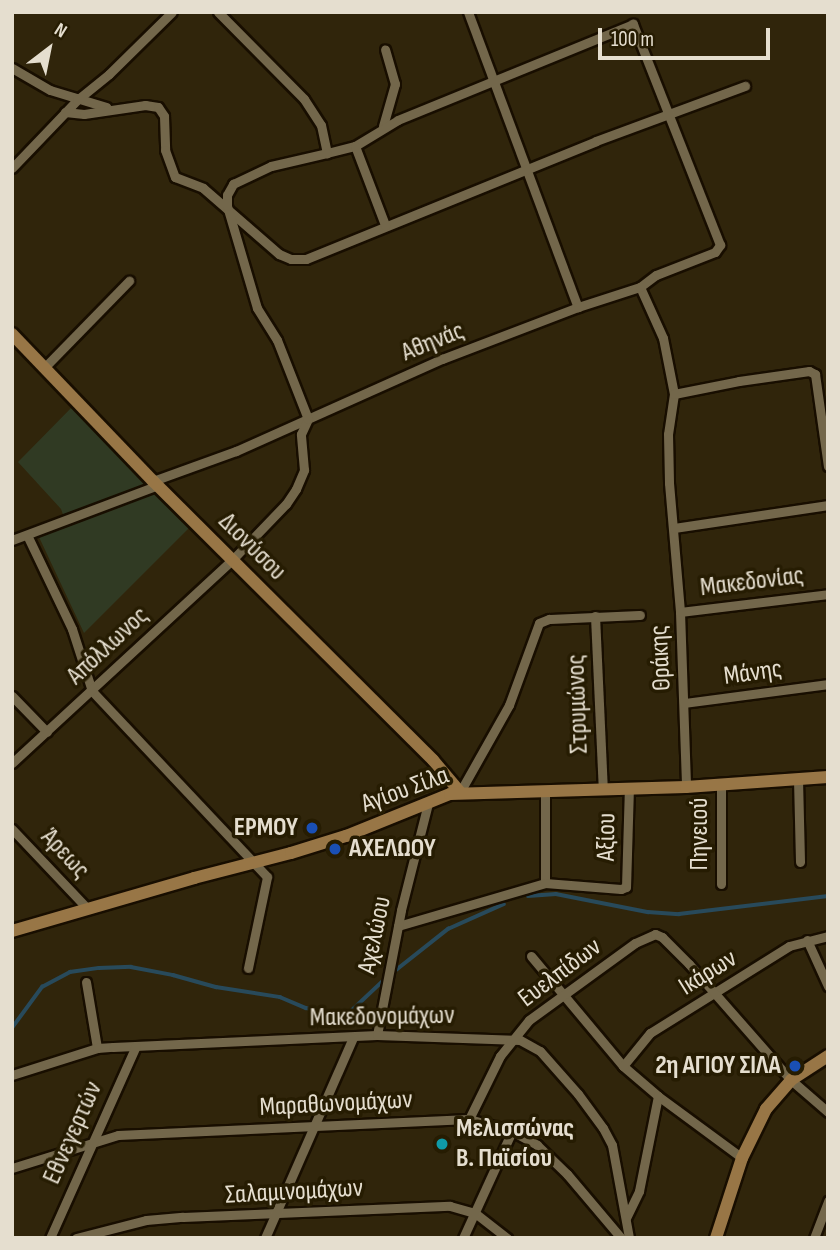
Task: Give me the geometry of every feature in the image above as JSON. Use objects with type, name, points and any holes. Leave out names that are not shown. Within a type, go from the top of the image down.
[{"type":"street","points":[[12,168],[77,100],[109,74],[172,12]]},
{"type":"street","points":[[218,12],[304,99],[321,125],[327,153]]},
{"type":"street","points":[[468,12],[578,307]]},
{"type":"street","points":[[308,419],[275,335],[257,308],[227,206],[227,195],[233,184],[271,166],[355,146],[383,127],[633,24],[668,116]]},
{"type":"street","points":[[383,127],[395,83],[385,49]]},
{"type":"street","points":[[12,68],[37,83],[77,100],[111,108]]},
{"type":"street","points":[[65,112],[84,114],[111,108],[158,107],[164,116],[165,149],[170,171],[181,180],[195,183],[227,206],[279,254],[291,259],[306,259],[342,246],[384,225],[422,214],[526,169],[745,86]]},
{"type":"street","name":"Αθηνάς","points":[[20,537],[236,450],[442,359],[578,307],[640,287],[656,275],[715,252],[718,249],[718,239],[668,116]]},
{"type":"street","points":[[355,146],[384,225]]},
{"type":"street","points":[[44,368],[129,281]]},
{"type":"street","name":"Θράκης","points":[[640,287],[663,338],[674,394],[668,434],[669,483],[680,612],[686,787]]},
{"type":"street","name":"Διονύσου","points":[[12,334],[155,483],[433,760],[460,792]]},
{"type":"street","points":[[674,394],[698,387],[809,371],[817,378],[828,466]]},
{"type":"street","name":"Απόλλωνος","points":[[12,764],[233,559],[296,489],[304,470],[301,434],[308,419]]},
{"type":"street","points":[[674,528],[828,505]]},
{"type":"street","points":[[12,528],[20,537],[72,628],[92,691],[256,862],[267,877],[248,968]]},
{"type":"street","name":"Μακεδονίας","points":[[680,612],[828,594]]},
{"type":"street","points":[[460,792],[512,698],[538,623],[549,619],[640,615]]},
{"type":"street","name":"Στρυμώνος","points":[[595,616],[603,789]]},
{"type":"street","name":"Μάνης","points":[[684,703],[828,684]]},
{"type":"street","points":[[12,696],[47,732]]},
{"type":"street","name":"Αγίου Σίλα","points":[[12,931],[346,836],[460,792],[686,787],[828,776]]},
{"type":"street","points":[[798,779],[800,862]]},
{"type":"street","name":"Πηνειού","points":[[721,783],[721,884]]},
{"type":"street","name":"Αξίου","points":[[545,884],[621,889],[626,887],[629,788]]},
{"type":"street","points":[[398,926],[545,884],[545,790]]},
{"type":"street","name":"Αχελώου","points":[[377,1035],[386,980],[428,803]]},
{"type":"street","name":"Άρεως","points":[[12,828],[88,909]]},
{"type":"street","name":"Ευελπίδων","points":[[470,1119],[489,1075],[528,1020],[647,936],[662,937],[716,993]]},
{"type":"street","name":"Ικάρων","points":[[623,1066],[633,1050],[650,1033],[789,946],[828,936]]},
{"type":"street","points":[[807,940],[828,986]]},
{"type":"street","points":[[531,956],[623,1066],[658,1096],[742,1157]]},
{"type":"street","points":[[86,982],[97,1048]]},
{"type":"street","points":[[716,993],[791,1080],[828,1112]]},
{"type":"street","name":"Μακεδονομάχων","points":[[12,1075],[97,1048],[377,1035],[512,1039],[540,1051],[578,1094],[603,1128],[612,1145],[629,1238]]},
{"type":"street","points":[[265,1238],[353,1038]]},
{"type":"street","name":"Εθνεγερτών","points":[[50,1238],[136,1046]]},
{"type":"street","points":[[716,1238],[742,1157],[766,1109],[791,1080],[828,1056]]},
{"type":"street","points":[[626,1218],[639,1191],[658,1096]]},
{"type":"street","name":"Μαραθωνομάχων","points":[[12,1168],[93,1140],[118,1135],[470,1119],[525,1136],[554,1160],[621,1238]]},
{"type":"street","points":[[463,1238],[512,1131]]},
{"type":"street","points":[[814,1238],[828,1201]]},
{"type":"street","name":"Σαλαμινομάχων","points":[[76,1238],[146,1220],[450,1206],[475,1213],[507,1238]]},
{"type":"green space","points":[[73,406],[191,526],[84,633],[38,535],[66,523],[61,509],[18,462]]},
{"type":"waterway","points":[[528,896],[556,894],[648,912],[679,914],[828,896]]},
{"type":"waterway","points":[[391,974],[448,929],[504,904]]},
{"type":"waterway","points":[[12,1028],[42,987],[70,972],[99,968],[131,967],[216,987],[280,997],[306,1008],[338,1013],[351,1011],[385,979]]},
{"type":"place","name":"ΕΡΜΟΥ","points":[[312,828]]},
{"type":"place","name":"ΑΧΕΛΩΟΥ","points":[[335,849]]},
{"type":"place","name":"2η ΑΓΙΟΥ ΣΙΛΑ","points":[[795,1066]]},
{"type":"place","name":"Μελισσώνας B. Παϊσίου","points":[[442,1144]]}]
